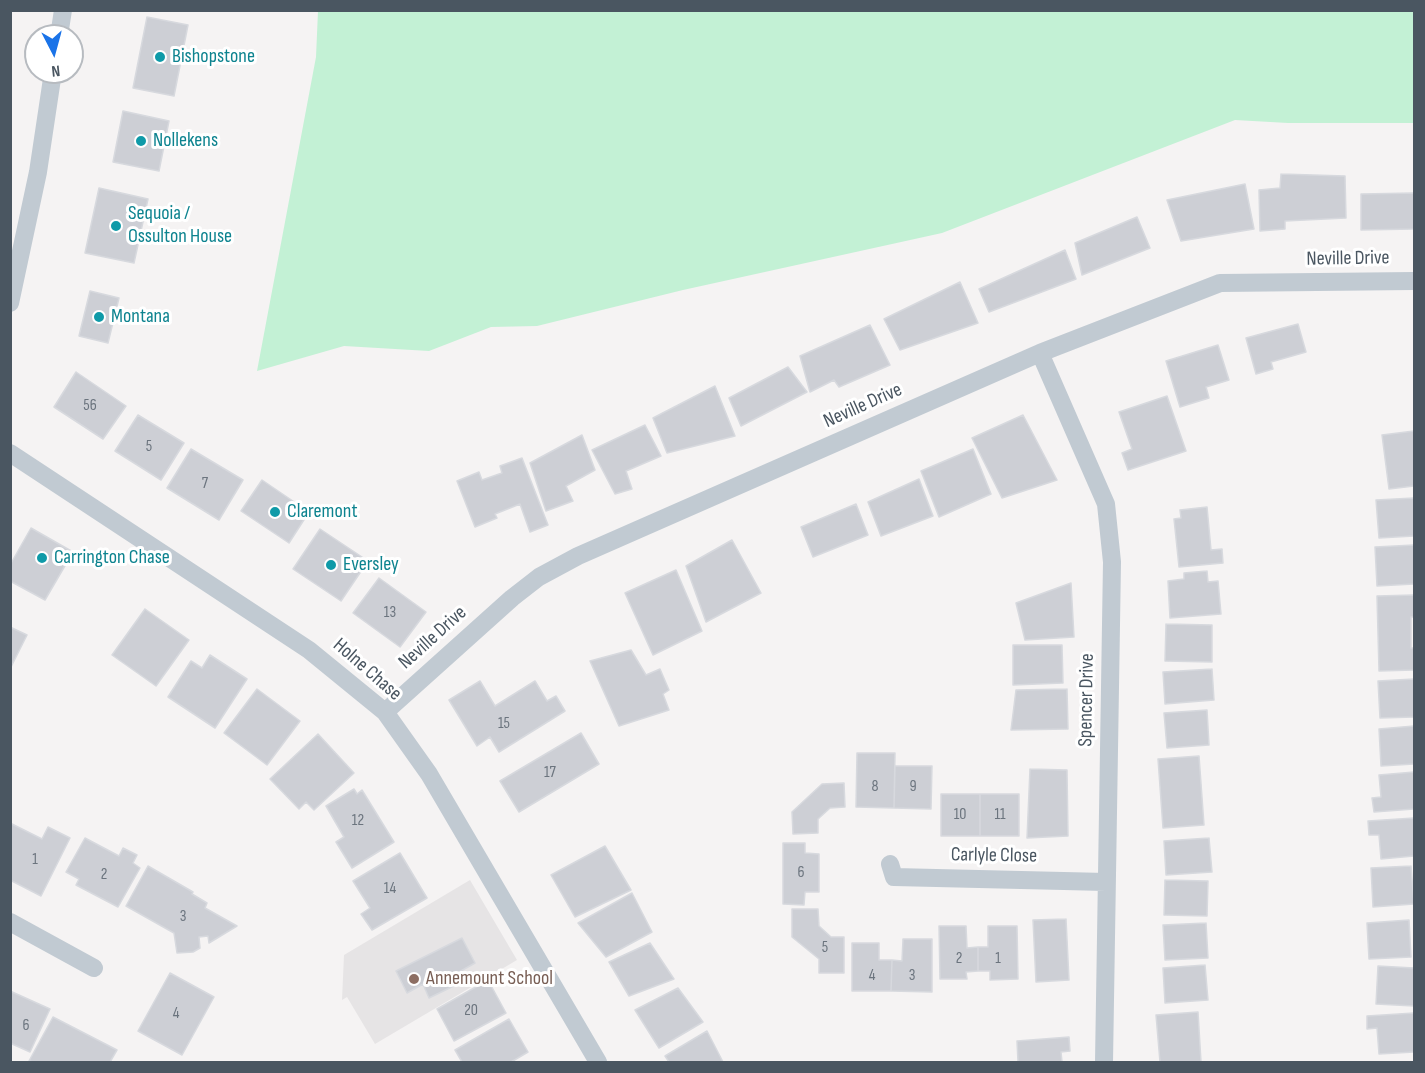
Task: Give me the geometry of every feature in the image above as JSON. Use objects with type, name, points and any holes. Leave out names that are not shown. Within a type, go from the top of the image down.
[{"type":"street","points":[[10,303],[38,172],[51,84]]},
{"type":"street","name":"Neville Drive","points":[[385,712],[512,598],[539,577],[588,552],[1040,353],[1220,283],[1414,280]]},
{"type":"street","name":"Spencer Drive","points":[[1040,353],[1106,504],[1112,562],[1104,1062]]},
{"type":"street","name":"Holne Chase","points":[[10,453],[309,650],[385,712],[429,774],[598,1062]]},
{"type":"street","name":"Carlyle Close","points":[[890,864],[894,877],[1106,882]]},
{"type":"street","points":[[10,922],[94,968]]},
{"type":"shaded area","name":"Annemount School","points":[[470,880],[517,960],[375,1044],[347,997],[342,1000],[344,955]]},
{"type":"green space","points":[[318,11],[1414,11],[1414,123],[1288,123],[1235,120],[942,233],[683,290],[537,326],[491,327],[429,351],[344,346],[257,371],[316,57]]},
{"type":"building","name":"Bishopstone","points":[[147,17],[188,25],[174,96],[133,88]]},
{"type":"building","name":"Nollekens","points":[[123,111],[169,121],[159,171],[113,162]]},
{"type":"building","points":[[1281,174],[1345,176],[1346,218],[1285,221],[1285,229],[1260,231],[1259,190],[1280,188]]},
{"type":"building","points":[[1245,184],[1254,229],[1181,241],[1167,200]]},
{"type":"building","name":"Sequoia / Ossulton House","points":[[99,188],[148,199],[134,263],[85,253]]},
{"type":"building","points":[[1414,193],[1414,229],[1361,230],[1361,194]]},
{"type":"building","points":[[1137,217],[1150,248],[1082,275],[1075,243]]},
{"type":"building","points":[[1065,250],[1076,279],[989,312],[979,289]]},
{"type":"building","points":[[960,282],[978,323],[900,350],[884,319]]},
{"type":"building","name":"Montana","points":[[90,291],[119,298],[108,343],[79,336]]},
{"type":"building","points":[[1298,324],[1306,352],[1271,362],[1273,369],[1256,374],[1246,338]]},
{"type":"building","points":[[870,325],[890,365],[839,387],[834,380],[810,392],[800,356]]},
{"type":"building","points":[[1218,345],[1229,380],[1206,387],[1209,398],[1180,407],[1166,361]]},
{"type":"building","points":[[788,367],[807,392],[741,426],[729,398]]},
{"type":"building","points":[[76,372],[126,406],[103,439],[54,407]]},
{"type":"building","points":[[715,386],[735,436],[667,453],[653,418]]},
{"type":"building","points":[[1167,396],[1186,451],[1128,470],[1122,453],[1132,449],[1119,412]]},
{"type":"building","points":[[138,415],[184,443],[161,480],[115,451]]},
{"type":"building","points":[[1023,415],[1057,480],[1002,498],[972,438]]},
{"type":"building","points":[[645,425],[661,456],[626,471],[632,489],[615,494],[592,450]]},
{"type":"building","points":[[1414,431],[1414,486],[1389,489],[1382,435]]},
{"type":"building","points":[[582,435],[595,470],[566,486],[573,501],[546,511],[530,463]]},
{"type":"building","points":[[191,449],[243,480],[219,520],[167,488]]},
{"type":"building","points":[[973,449],[991,494],[939,517],[921,471]]},
{"type":"building","points":[[522,458],[548,525],[530,532],[520,504],[495,514],[497,518],[475,527],[457,481],[479,472],[482,480],[502,473],[500,466]]},
{"type":"building","points":[[919,479],[933,516],[881,536],[868,502]]},
{"type":"building","name":"Claremont","points":[[262,480],[309,512],[289,543],[241,511]]},
{"type":"building","points":[[1414,498],[1414,536],[1379,538],[1376,500]]},
{"type":"building","points":[[856,504],[868,535],[813,557],[801,527]]},
{"type":"building","points":[[1207,507],[1211,550],[1222,549],[1223,563],[1179,567],[1174,519],[1181,518],[1180,510]]},
{"type":"building","name":"Carrington Chase","points":[[31,528],[73,552],[45,600],[10,581],[10,565]]},
{"type":"building","name":"Eversley","points":[[320,529],[368,561],[341,601],[293,569]]},
{"type":"building","points":[[732,540],[761,593],[706,622],[686,566]]},
{"type":"building","points":[[1414,545],[1414,584],[1377,586],[1375,547]]},
{"type":"building","points":[[676,570],[702,631],[653,655],[625,593]]},
{"type":"building","points":[[1207,571],[1208,582],[1218,581],[1221,614],[1170,618],[1168,581],[1184,579],[1184,573]]},
{"type":"building","points":[[379,578],[426,612],[400,647],[353,613]]},
{"type":"building","points":[[1071,583],[1074,637],[1025,640],[1016,603]]},
{"type":"building","points":[[1414,595],[1411,648],[1414,648],[1414,670],[1379,671],[1377,596]]},
{"type":"building","points":[[145,609],[189,640],[156,686],[112,655]]},
{"type":"building","points":[[1166,624],[1212,625],[1212,662],[1165,661]]},
{"type":"building","points":[[10,627],[27,635],[10,669]]},
{"type":"building","points":[[1013,645],[1062,645],[1063,683],[1013,685]]},
{"type":"building","points":[[631,650],[646,675],[660,669],[669,690],[663,694],[669,710],[619,726],[590,661]]},
{"type":"building","points":[[210,655],[247,679],[215,728],[168,697],[191,661],[202,668]]},
{"type":"building","points":[[1212,669],[1214,700],[1165,704],[1163,672]]},
{"type":"building","points":[[1414,679],[1414,717],[1380,718],[1378,681]]},
{"type":"building","points":[[480,681],[495,706],[535,681],[547,701],[556,696],[565,711],[499,752],[490,737],[477,746],[449,700]]},
{"type":"building","points":[[257,689],[300,721],[267,765],[224,733]]},
{"type":"building","points":[[1067,689],[1068,729],[1011,730],[1016,690]]},
{"type":"building","points":[[1207,710],[1209,745],[1167,748],[1164,713]]},
{"type":"building","points":[[1414,726],[1414,764],[1381,766],[1379,729]]},
{"type":"building","points":[[581,733],[599,764],[519,812],[500,781]]},
{"type":"building","points":[[318,734],[354,773],[314,810],[306,802],[299,809],[270,779]]},
{"type":"building","points":[[857,753],[895,753],[894,808],[856,807]]},
{"type":"building","points":[[1199,756],[1204,825],[1163,828],[1158,759]]},
{"type":"building","points":[[895,766],[932,766],[931,809],[894,808]]},
{"type":"building","points":[[1030,769],[1067,770],[1068,836],[1027,838]]},
{"type":"building","points":[[1414,772],[1414,809],[1374,812],[1372,798],[1381,797],[1379,775]]},
{"type":"building","points":[[844,783],[845,807],[830,808],[818,819],[818,833],[793,834],[792,812],[822,784]]},
{"type":"building","points":[[354,789],[357,794],[362,790],[394,842],[352,868],[336,842],[344,837],[326,806]]},
{"type":"building","points":[[941,794],[980,794],[980,836],[941,836]]},
{"type":"building","points":[[980,794],[1019,794],[1019,836],[980,836]]},
{"type":"building","points":[[1414,818],[1414,856],[1381,859],[1379,835],[1369,835],[1368,821]]},
{"type":"building","points":[[10,823],[42,839],[48,827],[70,838],[41,896],[10,880]]},
{"type":"building","points":[[85,838],[119,856],[123,848],[137,855],[133,863],[140,868],[118,907],[76,885],[79,879],[66,872]]},
{"type":"building","points":[[1209,838],[1212,872],[1166,875],[1164,841]]},
{"type":"building","points":[[783,843],[805,843],[805,853],[819,854],[819,892],[805,892],[804,905],[783,904]]},
{"type":"building","points":[[605,846],[631,890],[575,917],[551,875]]},
{"type":"building","points":[[400,853],[427,898],[372,930],[361,914],[370,908],[353,881]]},
{"type":"building","points":[[148,866],[193,892],[192,894],[207,903],[205,908],[237,926],[209,943],[208,936],[199,937],[200,948],[193,952],[177,953],[174,933],[126,906]]},
{"type":"building","points":[[1411,866],[1414,904],[1373,907],[1371,868]]},
{"type":"building","points":[[1165,880],[1208,881],[1207,916],[1164,915]]},
{"type":"building","points":[[632,893],[652,932],[606,957],[578,923]]},
{"type":"building","points":[[792,909],[818,909],[819,926],[831,937],[844,937],[844,973],[819,973],[819,959],[792,937]]},
{"type":"building","points":[[1066,919],[1069,980],[1036,982],[1033,920]]},
{"type":"building","points":[[1409,920],[1411,957],[1369,959],[1367,923]]},
{"type":"building","points":[[1206,923],[1208,958],[1165,960],[1163,925]]},
{"type":"building","points":[[939,926],[966,926],[967,948],[978,947],[978,971],[966,972],[967,979],[940,979]]},
{"type":"building","points":[[988,926],[1017,926],[1018,979],[990,980],[990,971],[978,971],[978,947],[988,947]]},
{"type":"building","points":[[462,938],[475,963],[459,972],[464,981],[429,998],[423,984],[407,993],[396,971]]},
{"type":"building","points":[[903,939],[932,939],[932,992],[891,991],[892,960],[902,961]]},
{"type":"building","points":[[650,943],[674,979],[629,996],[609,962]]},
{"type":"building","points":[[852,943],[879,943],[879,960],[892,960],[891,991],[852,991]]},
{"type":"building","points":[[1205,965],[1208,1000],[1165,1003],[1163,968]]},
{"type":"building","points":[[1378,966],[1414,968],[1414,1006],[1376,1004]]},
{"type":"building","points":[[170,973],[214,997],[182,1055],[138,1031]]},
{"type":"building","points":[[488,980],[506,1013],[454,1041],[437,1009]]},
{"type":"building","points":[[678,988],[703,1022],[659,1048],[635,1010]]},
{"type":"building","points":[[10,991],[50,1009],[30,1052],[10,1043]]},
{"type":"building","points":[[1198,1012],[1201,1062],[1160,1062],[1156,1015]]},
{"type":"building","points":[[1414,1013],[1414,1052],[1379,1054],[1377,1028],[1367,1029],[1367,1016]]},
{"type":"building","points":[[53,1017],[117,1050],[110,1062],[29,1061]]},
{"type":"building","points":[[509,1019],[528,1052],[511,1062],[462,1062],[455,1050]]},
{"type":"building","points":[[707,1031],[723,1062],[669,1062],[665,1056]]},
{"type":"building","points":[[1069,1037],[1070,1051],[1061,1052],[1062,1062],[1018,1062],[1017,1041]]},
{"type":"place","name":"Bishopstone","points":[[160,57]]},
{"type":"place","name":"Nollekens","points":[[141,141]]},
{"type":"place","name":"Sequoia / Ossulton House","points":[[116,226]]},
{"type":"place","name":"Montana","points":[[99,317]]},
{"type":"place","name":"Claremont","points":[[275,512]]},
{"type":"place","name":"Carrington Chase","points":[[42,558]]},
{"type":"place","name":"Eversley","points":[[331,565]]},
{"type":"place","name":"Annemount School","points":[[414,979]]}]
